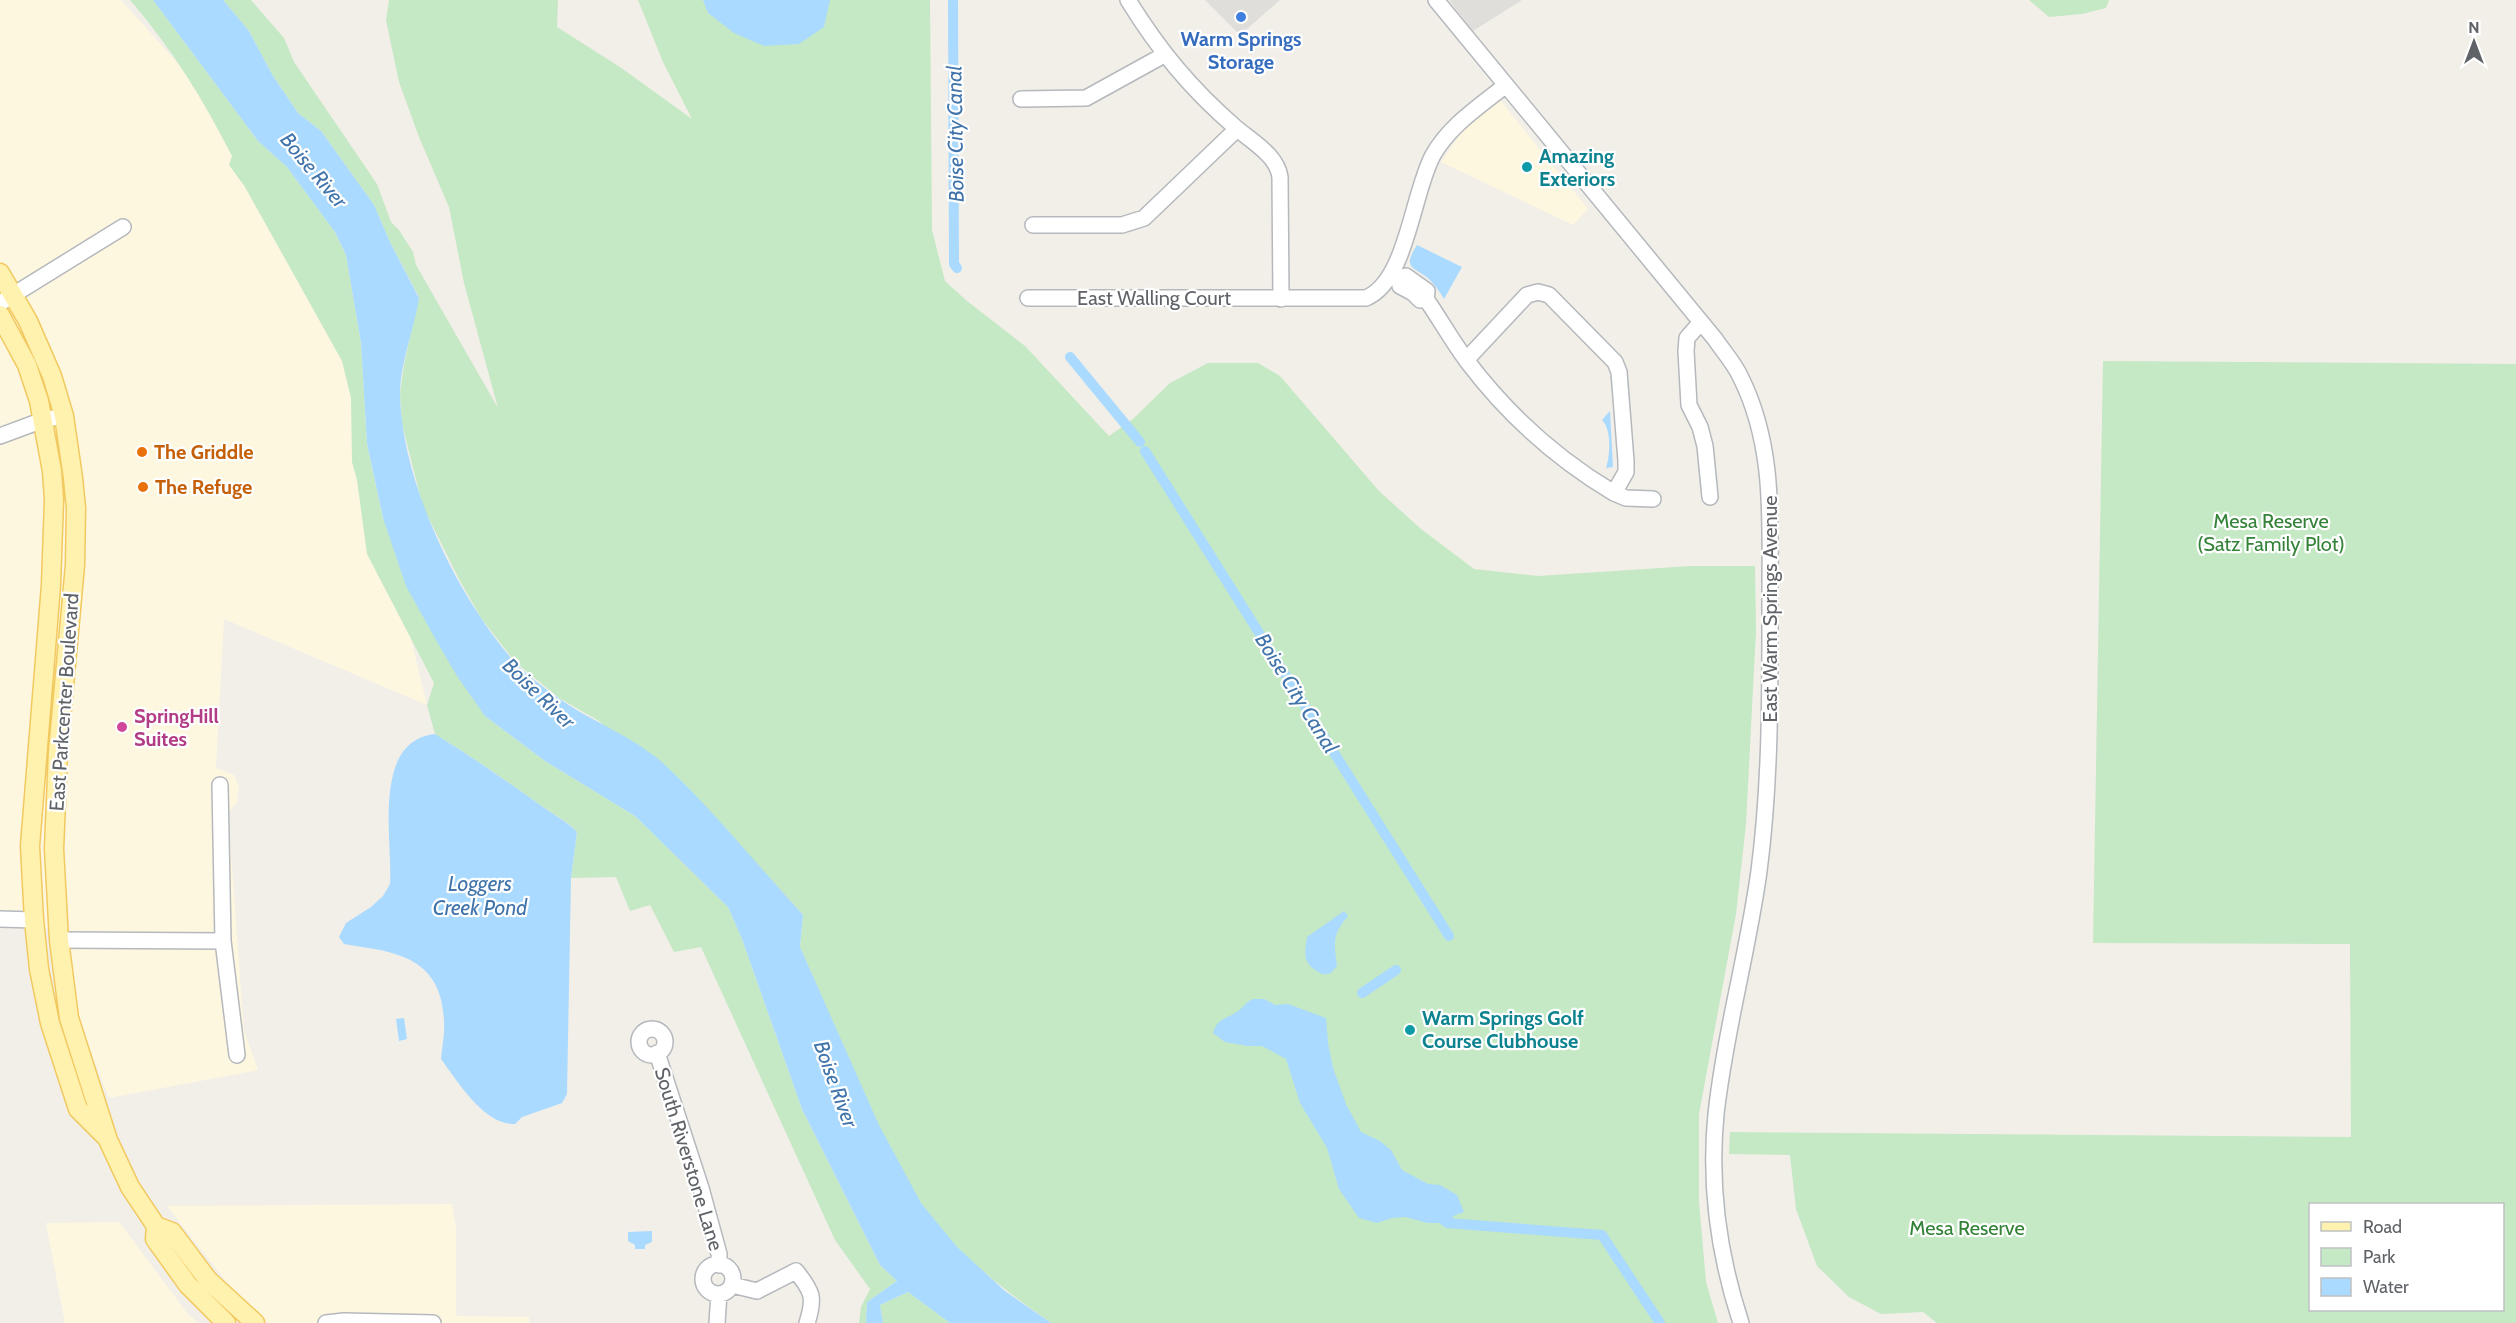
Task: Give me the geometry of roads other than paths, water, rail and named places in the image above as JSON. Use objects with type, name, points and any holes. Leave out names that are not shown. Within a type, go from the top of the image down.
[{"type":"main road","name":"East Parkcenter Boulevard","points":[[0,273],[7,298],[43,353],[64,416],[76,508],[75,565],[58,752],[54,849],[59,940],[69,1018],[108,1140],[130,1187],[156,1226],[172,1232],[208,1280],[255,1323]]},
{"type":"main road","name":"East Parkcenter Boulevard","points":[[0,315],[27,365],[39,400],[52,471],[54,525],[30,846],[39,969],[49,1019],[78,1109],[108,1140]]},
{"type":"main road","points":[[30,846],[41,861],[46,930],[59,940],[49,955],[57,1006],[49,1019]]},
{"type":"main road","name":"East Parkcenter Boulevard","points":[[156,1226],[155,1239],[188,1285],[226,1323]]},
{"type":"street","points":[[1128,0],[1164,55],[1193,89],[1275,161],[1279,169],[1281,298]]},
{"type":"street","name":"East Warm Springs Avenue","points":[[1437,0],[1701,322],[1740,375],[1759,422],[1767,458],[1770,495],[1770,730],[1766,804],[1759,875],[1721,1077],[1716,1117],[1714,1171],[1724,1263],[1741,1323]]},
{"type":"street","points":[[1021,99],[1086,98],[1164,55]]},
{"type":"street","points":[[1506,85],[1464,118],[1441,144],[1426,170],[1395,277],[1406,276],[1427,291],[1426,299],[1466,360],[1521,422],[1575,468],[1614,493],[1626,498],[1653,499]]},
{"type":"street","points":[[1033,225],[1134,223],[1153,211],[1237,129]]},
{"type":"street","points":[[7,298],[123,227]]},
{"type":"street","name":"East Walling Court","points":[[1028,298],[1366,298],[1376,294],[1395,277]]},
{"type":"street","points":[[1466,360],[1527,296],[1538,292],[1549,295],[1608,354],[1619,372],[1626,472],[1614,493]]},
{"type":"street","points":[[1701,322],[1687,338],[1686,351],[1689,405],[1700,427],[1705,446],[1710,497]]},
{"type":"street","points":[[0,436],[43,420],[64,416]]},
{"type":"street","points":[[220,785],[223,941],[237,1055]]},
{"type":"street","points":[[0,919],[34,920]]},
{"type":"street","points":[[59,940],[223,941]]},
{"type":"street","name":"South Riverstone Lane","points":[[657,1053],[701,1188],[719,1254],[719,1265]]},
{"type":"street","name":"South Riverstone Lane","points":[[719,1294],[709,1290],[704,1278],[708,1269],[719,1265],[730,1270],[732,1284]]},
{"type":"street","points":[[717,1323],[719,1294],[726,1292],[732,1284],[758,1292],[796,1271],[813,1302],[807,1323]]},
{"type":"street","points":[[326,1323],[344,1321],[433,1323]]},
{"type":"water","name":"Boise River","points":[[153,0],[223,0],[249,31],[273,76],[298,113],[321,131],[374,205],[419,298],[405,359],[400,395],[403,429],[410,464],[422,500],[452,570],[491,633],[517,664],[539,684],[570,706],[640,746],[665,765],[718,819],[803,915],[800,947],[879,1125],[921,1203],[957,1247],[1005,1291],[1051,1323],[950,1323],[908,1292],[880,1305],[883,1323],[866,1323],[867,1302],[897,1281],[880,1265],[802,1109],[742,939],[728,907],[635,816],[545,761],[485,716],[457,676],[406,586],[383,518],[367,444],[361,343],[346,255],[335,232],[287,167],[258,141]]},
{"type":"water","points":[[703,0],[830,0],[824,27],[799,44],[764,46],[734,33],[708,13]]},
{"type":"water","points":[[1417,245],[1462,267],[1444,299],[1429,279],[1411,266],[1410,259]]},
{"type":"water","points":[[1610,411],[1613,467],[1606,468],[1609,436],[1602,420]]},
{"type":"water","name":"Loggers Creek Pond","points":[[435,734],[577,832],[571,878],[567,1094],[562,1103],[522,1117],[515,1124],[493,1118],[482,1110],[441,1059],[444,1027],[441,1000],[435,983],[425,970],[398,955],[344,944],[339,937],[346,923],[371,907],[383,896],[390,884],[389,819],[393,773],[401,754],[415,741]]},
{"type":"water","points":[[1344,911],[1348,916],[1339,928],[1335,939],[1337,966],[1331,973],[1322,974],[1312,968],[1307,961],[1305,952],[1307,937]]},
{"type":"water","points":[[1253,999],[1264,999],[1275,1005],[1288,1004],[1326,1018],[1333,1068],[1346,1104],[1361,1132],[1380,1141],[1391,1150],[1402,1170],[1428,1184],[1440,1185],[1457,1195],[1464,1212],[1455,1215],[1447,1223],[1428,1223],[1405,1217],[1377,1223],[1359,1218],[1339,1189],[1327,1148],[1300,1103],[1286,1059],[1262,1046],[1225,1042],[1213,1033],[1217,1024]]},
{"type":"water","points":[[404,1018],[407,1039],[399,1041],[396,1019]]},
{"type":"water","points":[[652,1231],[652,1242],[645,1245],[645,1249],[635,1249],[635,1245],[628,1241],[628,1232]]},
{"type":"waterway","name":"Boise City Canal","points":[[953,0],[954,264],[957,268]]},
{"type":"waterway","name":"Boise City Canal","points":[[1070,357],[1140,442]]},
{"type":"waterway","name":"Boise City Canal","points":[[1145,451],[1449,936]]},
{"type":"waterway","name":"Boise City Canal","points":[[1362,993],[1396,970]]},
{"type":"waterway","name":"Boise City Canal","points":[[1436,1214],[1447,1223],[1602,1235],[1660,1323]]},
{"type":"place","name":"Warm Springs Storage","points":[[1241,17]]},
{"type":"place","name":"Amazing Exteriors","points":[[1527,167]]},
{"type":"place","name":"The Griddle","points":[[142,452]]},
{"type":"place","name":"The Refuge","points":[[143,487]]},
{"type":"place","name":"SpringHill Suites","points":[[122,727]]},
{"type":"place","name":"Warm Springs Golf Course Clubhouse","points":[[1410,1030]]},
{"type":"park label","name":"Mesa Reserve (Satz Family Plot)","points":[[2271,532]]},
{"type":"park label","name":"Mesa Reserve","points":[[1967,1228]]}]
